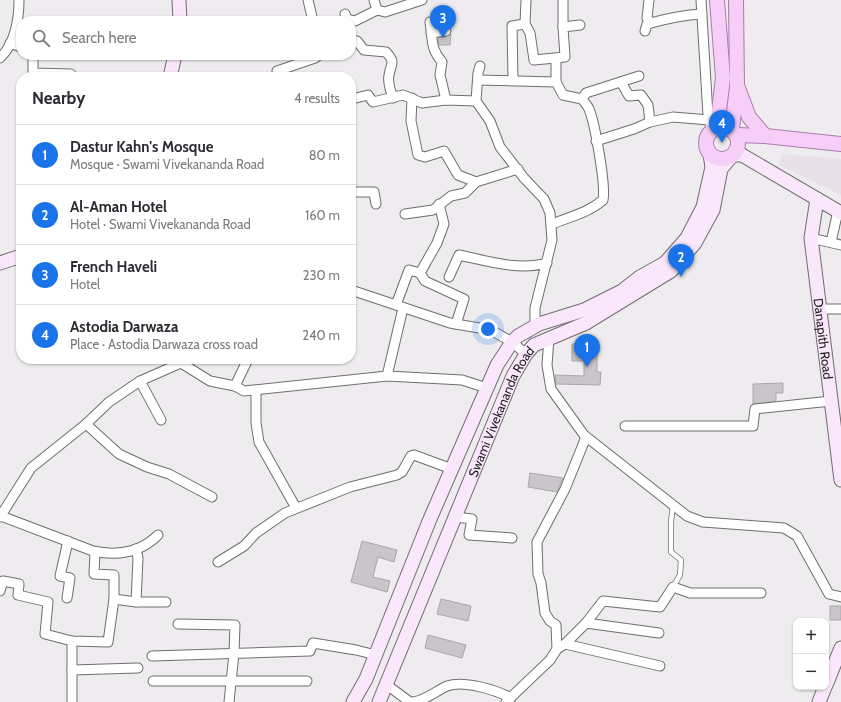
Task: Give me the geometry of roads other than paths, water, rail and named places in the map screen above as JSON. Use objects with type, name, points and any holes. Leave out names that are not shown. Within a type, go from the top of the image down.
[{"type":"main road","points":[[179,0],[180,16]]},
{"type":"main road","points":[[353,702],[366,680],[430,519],[497,365],[512,342],[518,336],[535,327],[584,310],[622,291],[640,277],[665,263],[687,238],[703,207],[712,167],[706,140],[713,126],[723,78],[718,0]]},
{"type":"main road","points":[[732,156],[738,148],[734,132],[737,86],[736,0]]},
{"type":"main road","points":[[171,72],[175,60]]},
{"type":"main road","points":[[737,86],[749,117],[765,136]]},
{"type":"main road","points":[[713,126],[726,126],[734,132],[841,144]]},
{"type":"main road","points":[[710,154],[721,159],[742,155],[839,212]]},
{"type":"main road","name":"Swami Vivekananda Road","points":[[379,702],[514,376],[526,354],[534,345],[586,323],[671,271],[695,243],[713,210],[721,169],[732,156]]},
{"type":"main road","name":"Danapith Road","points":[[817,198],[811,238],[841,480]]},
{"type":"main road","points":[[0,262],[16,257]]},
{"type":"main road","points":[[829,678],[841,648]]},
{"type":"main road","points":[[820,702],[824,690]]},
{"type":"street","points":[[19,0],[19,16]]},
{"type":"street","points":[[308,0],[312,16]]},
{"type":"street","points":[[374,0],[377,10]]},
{"type":"street","points":[[356,20],[377,10],[385,12],[422,0]]},
{"type":"street","points":[[526,0],[525,24],[530,33],[534,60],[565,57],[563,0]]},
{"type":"street","points":[[649,0],[647,18],[651,23]]},
{"type":"street","points":[[596,141],[634,129],[650,122],[673,117],[713,126],[701,0]]},
{"type":"street","points":[[646,31],[647,24],[660,22],[676,16],[702,14]]},
{"type":"street","points":[[430,22],[434,53],[442,62],[440,75],[446,100]]},
{"type":"street","points":[[513,80],[512,26],[525,24]]},
{"type":"street","points":[[563,28],[580,25]]},
{"type":"street","points":[[0,58],[6,52],[16,27]]},
{"type":"street","points":[[431,33],[446,31]]},
{"type":"street","points":[[356,41],[364,50],[386,52],[392,59],[389,81],[394,98]]},
{"type":"street","points":[[10,43],[16,45]]},
{"type":"street","points":[[552,224],[572,215],[586,212],[603,200],[604,193],[596,141],[589,109],[582,99],[563,95],[556,82],[556,59]]},
{"type":"street","points":[[33,60],[33,72]]},
{"type":"street","points":[[277,71],[309,60]]},
{"type":"street","points":[[480,66],[476,101],[490,121],[500,147],[524,178],[544,199],[550,213],[552,240],[535,308],[535,327]]},
{"type":"street","points":[[582,99],[586,92],[639,76]]},
{"type":"street","points":[[478,80],[556,82]]},
{"type":"street","points":[[621,82],[629,96],[641,95],[648,105],[650,122]]},
{"type":"street","points":[[356,98],[368,95],[373,102],[402,95],[422,103],[446,100],[476,101]]},
{"type":"street","points":[[412,98],[411,121],[418,155],[426,157],[444,151],[458,175],[476,182]]},
{"type":"street","points":[[405,214],[433,210],[451,196],[465,193],[476,182],[518,169]]},
{"type":"street","points":[[356,192],[374,192],[376,204]]},
{"type":"street","points":[[420,273],[437,243],[444,224],[439,204]]},
{"type":"street","points":[[831,242],[839,212]]},
{"type":"street","points":[[811,238],[841,244]]},
{"type":"street","points":[[449,277],[460,255],[496,263],[536,266],[547,263]]},
{"type":"street","points":[[387,376],[399,306],[409,270],[420,273],[425,281],[464,299],[456,324]]},
{"type":"street","points":[[356,292],[456,324],[491,330],[512,342],[526,354]]},
{"type":"street","points":[[819,309],[841,309]]},
{"type":"street","points":[[549,338],[547,365],[551,389],[586,437],[687,516],[703,522],[784,528],[797,536],[829,594],[841,597]]},
{"type":"street","points":[[158,535],[152,541],[136,549],[113,554],[95,552],[0,516],[31,468],[86,424],[109,402],[169,364]]},
{"type":"street","points":[[184,364],[210,381],[235,386],[244,391],[387,376],[462,380],[487,388]]},
{"type":"street","points":[[235,386],[246,364]]},
{"type":"street","points":[[140,381],[161,420]]},
{"type":"street","points":[[256,390],[256,423],[259,442],[296,508]]},
{"type":"street","points":[[625,426],[753,426],[755,409],[831,401]]},
{"type":"street","points":[[86,424],[119,454],[132,461],[169,474],[212,496]]},
{"type":"street","points":[[557,649],[556,625],[550,621],[545,613],[541,583],[538,574],[537,542],[565,489],[586,437]]},
{"type":"street","points":[[218,562],[244,546],[256,533],[285,513],[350,487],[397,475],[402,472],[408,459],[414,455],[452,470]]},
{"type":"street","points":[[456,517],[472,519],[469,535],[512,538]]},
{"type":"street","points":[[67,598],[70,578],[60,576],[68,541]]},
{"type":"street","points":[[136,549],[138,558],[136,602]]},
{"type":"street","points":[[0,591],[3,581],[19,584],[18,595],[48,602],[45,634],[72,641],[108,642],[114,599],[114,575],[94,574],[95,552]]},
{"type":"street","points":[[413,702],[419,701],[448,686],[488,688],[498,691],[508,700],[550,660],[557,649],[565,644],[586,623],[604,601],[660,607],[673,587],[690,593],[761,593]]},
{"type":"street","points":[[114,599],[136,602],[166,602]]},
{"type":"street","points":[[586,623],[659,633]]},
{"type":"street","points":[[178,624],[234,625],[234,653],[229,702]]},
{"type":"street","points":[[72,641],[72,702]]},
{"type":"street","points":[[152,656],[310,651],[313,643],[356,650],[376,656]]},
{"type":"street","points":[[565,644],[660,666]]},
{"type":"street","points":[[72,670],[138,668]]},
{"type":"street","points":[[153,681],[307,681]]},
{"type":"street","points":[[387,685],[410,702]]},
{"type":"lane","points":[[673,505],[671,522],[671,552],[681,560],[680,575],[673,587]]},
{"type":"place","name":"French Haveli","points":[[443,38]]},
{"type":"place","name":"Astodia Darwaza","points":[[722,143]]},
{"type":"place","name":"Al-Aman Hotel","points":[[681,277]]},
{"type":"place","name":"Dastur Kahn's Mosque","points":[[587,367]]}]
